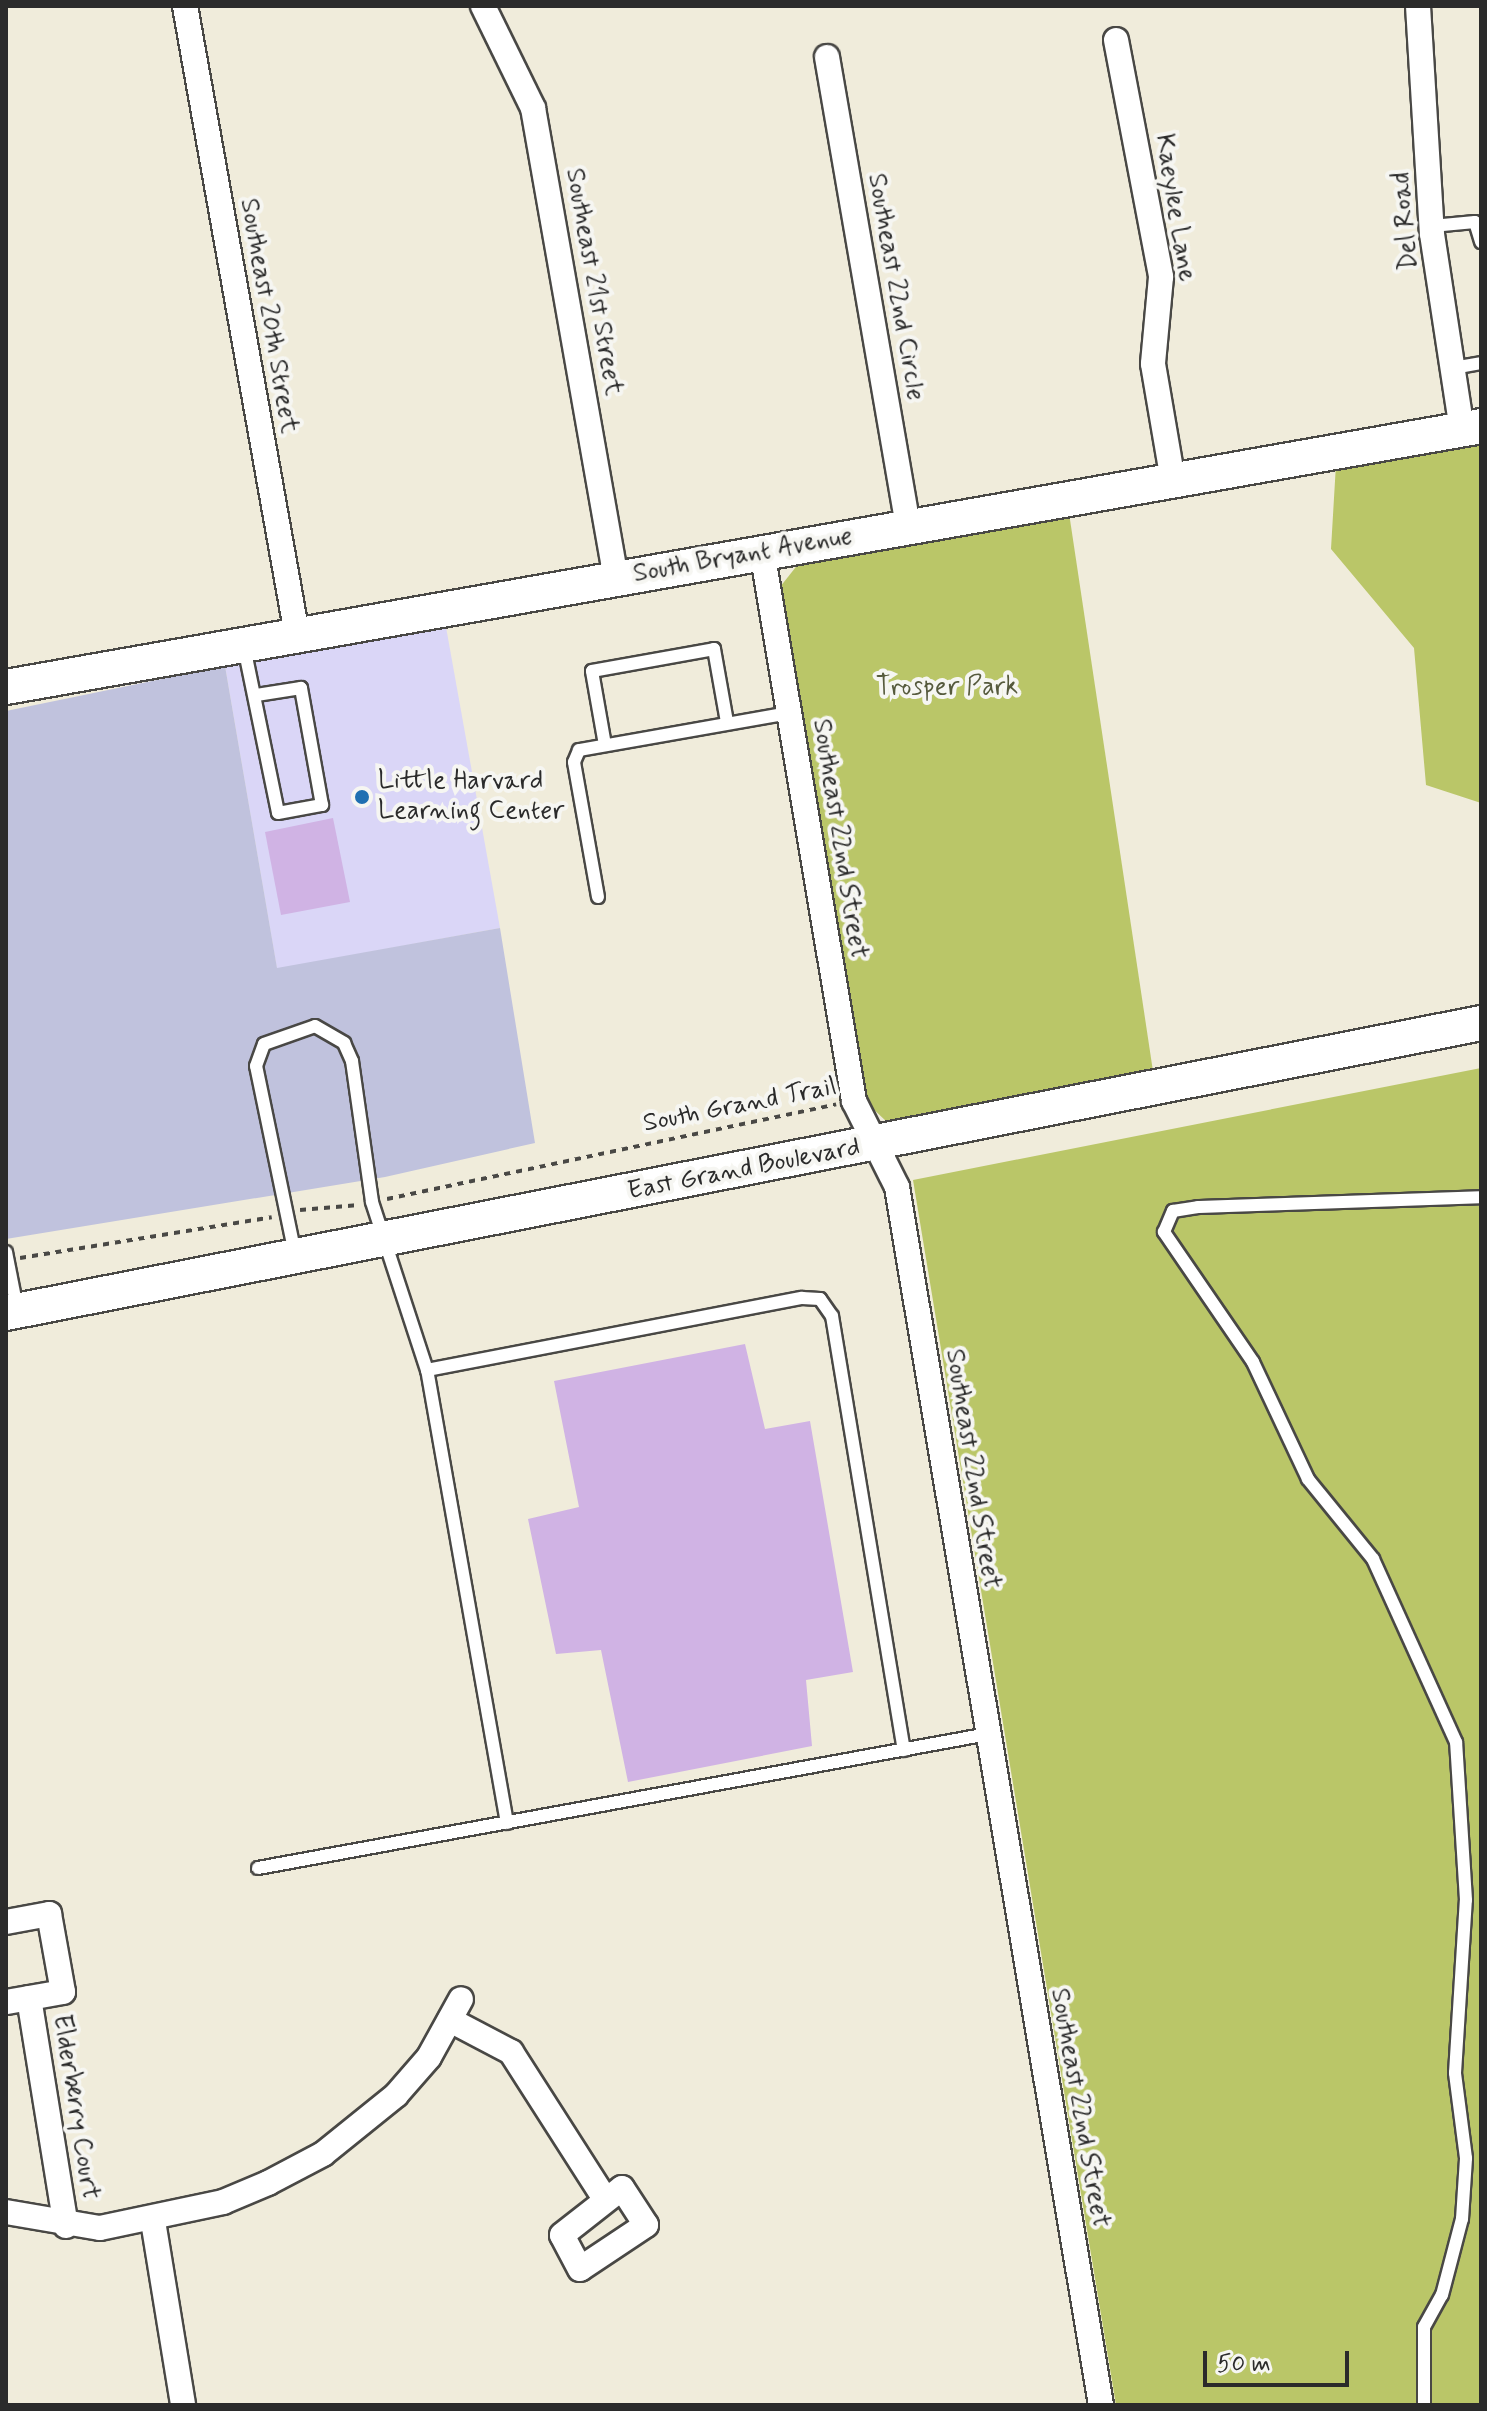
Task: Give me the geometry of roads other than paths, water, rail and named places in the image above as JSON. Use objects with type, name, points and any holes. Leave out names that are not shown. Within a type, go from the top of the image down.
[{"type":"street","name":"Southeast 20th Street","points":[[185,6],[297,635]]},
{"type":"street","name":"Southeast 21st Street","points":[[483,6],[535,118],[616,578]]},
{"type":"street","name":"Del Road","points":[[1418,6],[1432,226],[1453,368],[1472,428]]},
{"type":"street","name":"Kaeylee Lane","points":[[1116,40],[1161,277],[1153,364],[1173,481]]},
{"type":"street","name":"Southeast 22nd Circle","points":[[827,57],[908,527]]},
{"type":"street","name":"South Bryant Avenue","points":[[6,687],[1472,428]]},
{"type":"street","name":"Southeast 22nd Street","points":[[762,551],[854,1101],[897,1187],[1101,2405]]},
{"type":"street","name":"East Grand Boulevard","points":[[12,1312],[1481,1023]]},
{"type":"street","name":"Elderberry Court","points":[[6,1922],[49,1914],[63,1992],[18,2000],[66,2226]]},
{"type":"street","points":[[6,2212],[66,2226],[153,2221],[223,2202],[323,2154],[396,2095],[455,2010],[511,2052],[605,2199]]},
{"type":"street","points":[[153,2221],[183,2405]]},
{"type":"lane","points":[[1432,226],[1475,222],[1481,242]]},
{"type":"lane","points":[[1453,368],[1481,363]]},
{"type":"lane","points":[[243,644],[257,695],[278,813],[322,805],[301,688],[257,695]]},
{"type":"lane","points":[[605,745],[592,671],[714,649],[727,722]]},
{"type":"lane","points":[[598,897],[574,762],[579,750],[789,713]]},
{"type":"lane","points":[[295,1257],[283,1214],[256,1066],[264,1044],[284,1031],[315,1026],[344,1043],[358,1089],[372,1202],[427,1370],[507,1823]]},
{"type":"lane","points":[[1424,2405],[1424,2327],[1442,2295],[1462,2219],[1466,2158],[1455,2073],[1466,1900],[1456,1742],[1373,1559],[1308,1479],[1253,1362],[1164,1232],[1173,1211],[1198,1207],[1481,1197]]},
{"type":"lane","points":[[7,1256],[12,1312]]},
{"type":"lane","points":[[427,1370],[820,1299],[832,1316],[904,1750]]},
{"type":"lane","points":[[258,1868],[988,1734]]},
{"type":"place","name":"Little Harvard Learning Center","points":[[362,797]]},
{"type":"park label","name":"Trosper Park","points":[[947,688]]}]
